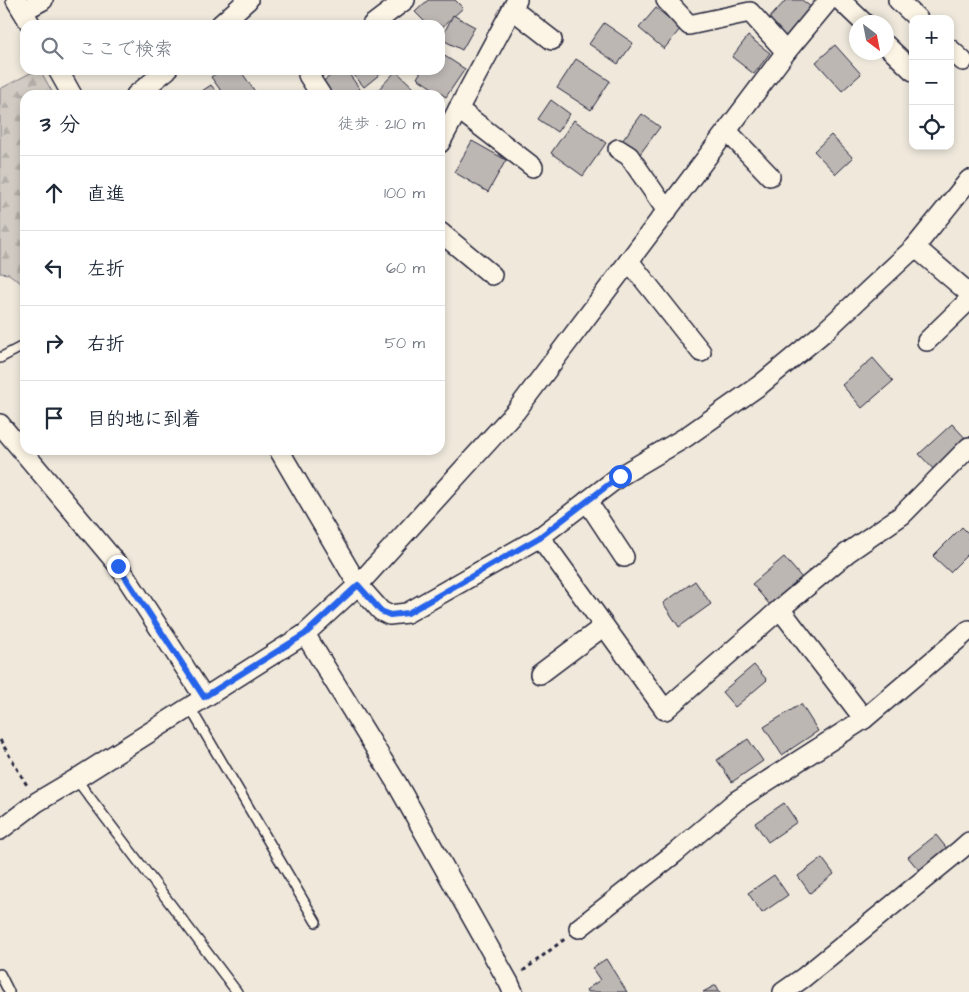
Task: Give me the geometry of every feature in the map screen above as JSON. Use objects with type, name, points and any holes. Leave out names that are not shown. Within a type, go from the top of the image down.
[{"type":"street","points":[[24,12],[43,0]]},
{"type":"street","points":[[226,20],[248,0]]},
{"type":"street","points":[[379,20],[405,0]]},
{"type":"street","points":[[666,0],[689,25],[750,12],[786,52]]},
{"type":"street","points":[[0,830],[37,802],[305,634],[358,585],[516,411],[786,52],[828,0]]},
{"type":"street","points":[[840,0],[856,15]]},
{"type":"street","points":[[898,0],[914,15]]},
{"type":"street","points":[[445,134],[515,4],[552,40]]},
{"type":"street","points":[[682,41],[699,23]]},
{"type":"street","points":[[894,53],[909,67]]},
{"type":"street","points":[[61,75],[69,90]]},
{"type":"street","points":[[142,90],[161,75]]},
{"type":"street","points":[[308,75],[318,90]]},
{"type":"street","points":[[458,110],[533,167]]},
{"type":"street","points":[[727,130],[770,176]]},
{"type":"street","points":[[618,149],[629,156],[667,211]]},
{"type":"street","points":[[282,455],[358,585],[381,611],[390,615],[408,613],[540,537],[620,476],[686,437],[760,385],[824,332],[915,247],[969,180]]},
{"type":"street","points":[[445,236],[492,275]]},
{"type":"street","points":[[915,247],[969,293]]},
{"type":"street","points":[[628,261],[701,352]]},
{"type":"street","points":[[927,341],[969,300]]},
{"type":"street","points":[[0,424],[20,448]]},
{"type":"street","points":[[540,537],[666,710],[780,609],[847,553],[902,515],[969,447]]},
{"type":"street","points":[[26,455],[118,566],[196,702]]},
{"type":"street","points":[[587,501],[624,557]]},
{"type":"street","points":[[780,609],[864,719]]},
{"type":"street","points":[[540,674],[604,626]]},
{"type":"street","points":[[579,928],[675,853],[736,801],[864,719],[969,630]]},
{"type":"street","points":[[305,634],[396,782],[511,987]]},
{"type":"street","points":[[783,992],[811,972],[969,842]]},
{"type":"lane","points":[[0,358],[20,348]]},
{"type":"lane","points":[[196,702],[316,922]]},
{"type":"lane","points":[[76,779],[237,992]]},
{"type":"lane","points":[[0,974],[10,992]]},
{"type":"path","points":[[0,740],[37,802]]},
{"type":"path","points":[[511,987],[579,928]]},
{"type":"green space","points":[[27,75],[43,75],[51,90],[20,90],[20,282],[9,274],[0,273],[0,89]]},
{"type":"building","points":[[428,0],[455,0],[463,8],[445,24],[445,20],[423,20],[415,12]]},
{"type":"building","points":[[786,0],[802,0],[812,8],[785,39],[766,22]]},
{"type":"building","points":[[656,8],[681,28],[664,49],[639,28]]},
{"type":"building","points":[[453,15],[475,27],[462,50],[445,41],[445,31]]},
{"type":"building","points":[[604,23],[633,43],[618,64],[589,44]]},
{"type":"building","points":[[748,36],[770,53],[754,74],[732,57]]},
{"type":"building","points":[[835,45],[861,74],[842,91],[816,62]]},
{"type":"building","points":[[445,56],[465,69],[446,97],[445,90],[435,90],[417,78],[419,75],[445,75]]},
{"type":"building","points":[[576,59],[610,81],[591,110],[557,88]]},
{"type":"building","points":[[214,75],[243,75],[254,90],[220,90],[211,77]]},
{"type":"building","points":[[331,75],[350,75],[360,89],[326,90],[321,83]]},
{"type":"building","points":[[354,75],[379,75],[364,87]]},
{"type":"building","points":[[392,75],[400,75],[415,89],[414,90],[378,90]]},
{"type":"building","points":[[211,85],[215,90],[204,90]]},
{"type":"building","points":[[551,100],[570,114],[557,132],[538,119]]},
{"type":"building","points":[[642,114],[660,127],[640,154],[622,141]]},
{"type":"building","points":[[574,120],[606,143],[583,176],[551,153]]},
{"type":"building","points":[[831,135],[853,158],[836,174],[814,151]]},
{"type":"building","points":[[472,141],[506,160],[488,192],[454,172]]},
{"type":"building","points":[[873,358],[893,381],[862,408],[842,385]]},
{"type":"building","points":[[952,424],[969,442],[936,472],[919,454]]},
{"type":"building","points":[[962,527],[969,534],[969,553],[950,572],[933,556]]},
{"type":"building","points":[[784,557],[802,578],[770,605],[752,584]]},
{"type":"building","points":[[695,581],[711,604],[679,627],[663,603]]},
{"type":"building","points":[[754,665],[767,680],[735,707],[722,692]]},
{"type":"building","points":[[801,704],[818,731],[782,755],[764,727]]},
{"type":"building","points":[[748,739],[763,761],[732,782],[717,760]]},
{"type":"building","points":[[784,803],[797,822],[768,842],[755,823]]},
{"type":"building","points":[[936,835],[949,851],[921,873],[908,857]]},
{"type":"building","points":[[822,858],[834,874],[810,893],[798,876]]},
{"type":"building","points":[[774,875],[788,895],[762,913],[748,893]]},
{"type":"building","points":[[606,959],[627,992],[587,992],[586,990],[600,980],[592,968]]},
{"type":"building","points":[[716,985],[720,992],[703,992]]},
{"type":"route","points":[[118,566],[204,697],[305,634],[358,585],[381,611],[390,615],[408,613],[540,537],[620,476]]}]
